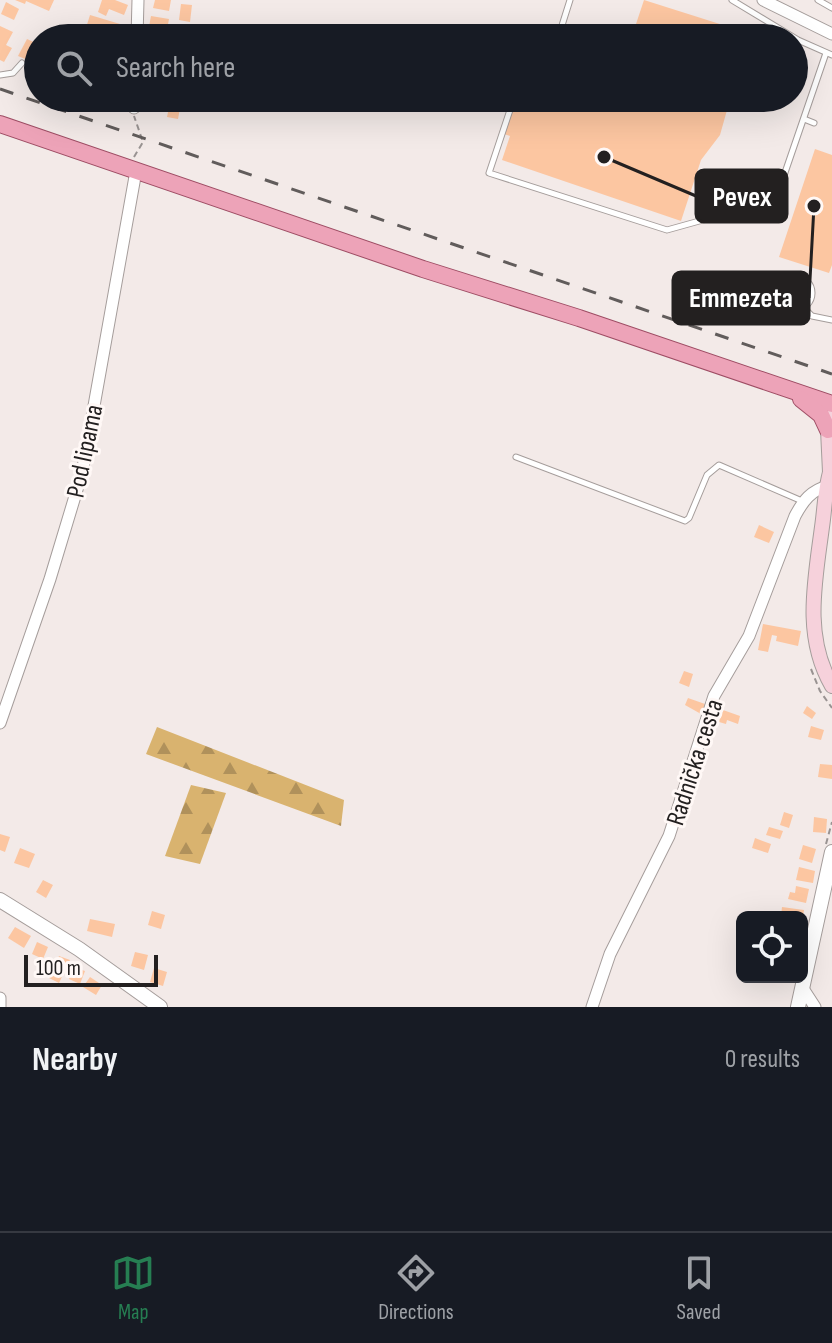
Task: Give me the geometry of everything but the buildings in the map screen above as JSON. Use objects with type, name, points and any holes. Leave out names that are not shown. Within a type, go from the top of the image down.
[{"type":"main road","points":[[0,124],[423,269],[832,404]]},
{"type":"main road","points":[[776,384],[830,423],[830,475],[813,601],[816,648],[832,686]]},
{"type":"street","points":[[137,24],[138,0]]},
{"type":"street","points":[[763,0],[832,34]]},
{"type":"street","name":"Pod lipama","points":[[0,723],[50,579],[82,473],[134,170]]},
{"type":"street","points":[[803,502],[830,475]]},
{"type":"street","name":"Radnička cesta","points":[[592,1007],[610,954],[669,836],[714,696],[749,636],[803,502]]},
{"type":"street","points":[[798,1007],[832,852]]},
{"type":"street","points":[[0,900],[79,949],[160,1007]]},
{"type":"street","points":[[802,987],[815,1007]]},
{"type":"street","points":[[0,998],[0,1007]]},
{"type":"lane","points":[[562,24],[570,0]]},
{"type":"lane","points":[[732,0],[770,24]]},
{"type":"lane","points":[[818,0],[832,8]]},
{"type":"lane","points":[[808,43],[829,54],[808,109]]},
{"type":"lane","points":[[0,75],[13,73],[22,63]]},
{"type":"lane","points":[[509,112],[489,173],[667,230],[774,197],[780,189],[807,112]]},
{"type":"lane","points":[[804,119],[814,123]]},
{"type":"lane","points":[[804,308],[811,300],[810,283],[801,276],[789,276],[779,284],[779,301],[788,309],[804,308],[812,316],[831,318]]},
{"type":"lane","points":[[516,457],[685,521],[707,475],[719,465],[803,502]]},
{"type":"path","points":[[134,170],[135,153],[143,142],[137,130],[135,112]]},
{"type":"green space","points":[[157,727],[344,800],[341,826],[146,754]]},
{"type":"green space","points":[[191,785],[226,793],[200,864],[165,856]]},
{"type":"railway","points":[[0,89],[24,97]]},
{"type":"railway","points":[[67,112],[832,374]]},
{"type":"place","name":"Pevex","points":[[604,157]]},
{"type":"place","name":"Emmezeta","points":[[814,206]]}]
